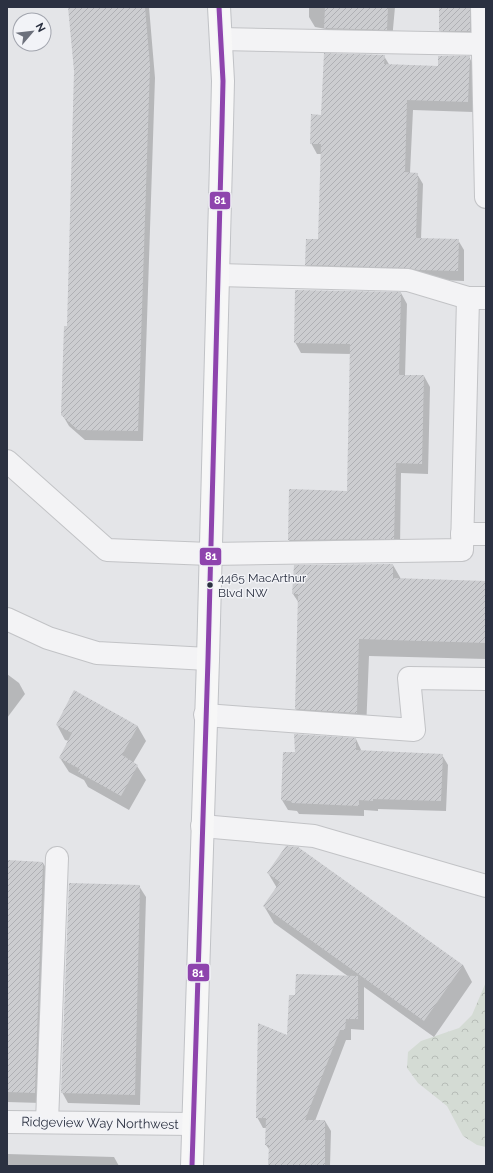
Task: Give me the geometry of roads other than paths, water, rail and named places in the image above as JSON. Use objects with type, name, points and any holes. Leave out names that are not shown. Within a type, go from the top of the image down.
[{"type":"main road","points":[[192,1166],[208,659],[222,117],[219,7]]},
{"type":"street","points":[[482,7],[486,197]]},
{"type":"street","points":[[221,39],[483,44]]},
{"type":"street","points":[[7,461],[107,550],[210,554],[462,550],[477,298],[408,280],[218,275]]},
{"type":"street","points":[[462,534],[486,534]]},
{"type":"street","points":[[7,619],[48,638],[97,653],[208,659]]},
{"type":"street","points":[[206,715],[414,730],[409,678],[486,679]]},
{"type":"street","points":[[202,826],[314,836],[486,886]]},
{"type":"street","points":[[47,1122],[57,858]]},
{"type":"street","name":"Ridgeview Way Northwest","points":[[7,1122],[193,1124]]},
{"type":"place","name":"4465 MacArthur Blvd NW","points":[[210,585]]}]
